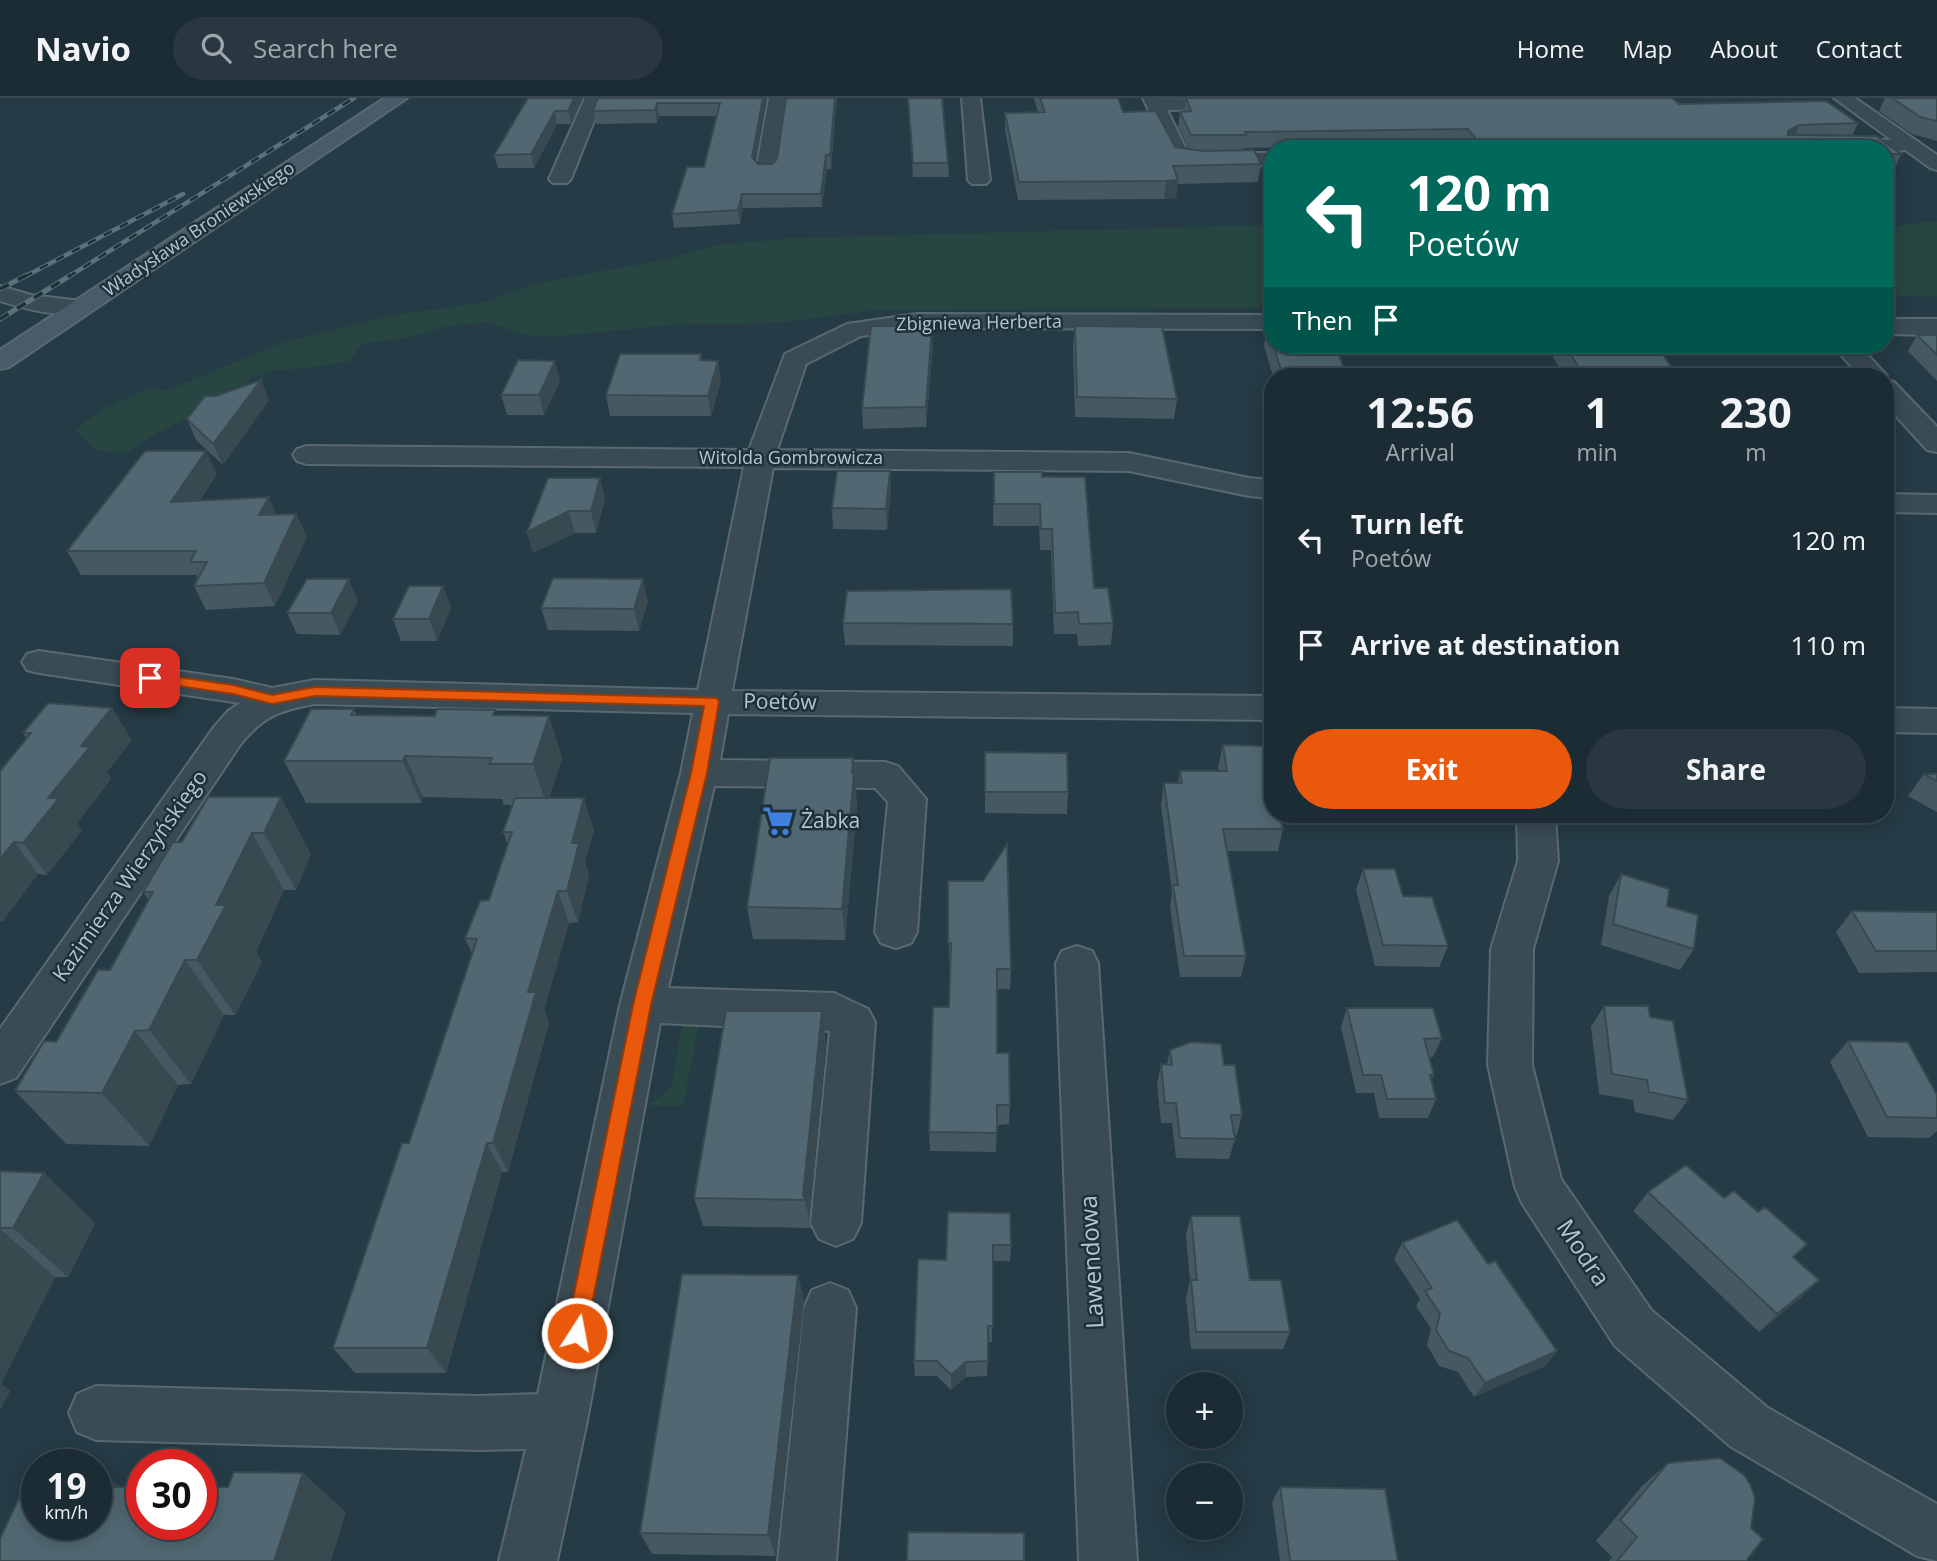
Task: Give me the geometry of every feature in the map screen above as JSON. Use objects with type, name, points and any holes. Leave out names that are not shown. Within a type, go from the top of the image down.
[{"type":"main road","name":"Władysława Broniewskiego","points":[[0,361],[398,98]]},
{"type":"street","points":[[560,179],[594,98]]},
{"type":"street","points":[[766,171],[778,98]]},
{"type":"street","points":[[971,98],[979,180]]},
{"type":"street","points":[[1843,98],[1937,164]]},
{"type":"street","points":[[1250,103],[1153,101],[1180,158],[1264,159]]},
{"type":"street","points":[[1894,146],[1910,145]]},
{"type":"street","points":[[0,293],[28,302],[81,307]]},
{"type":"street","name":"Zbigniewa Herberta","points":[[528,1561],[560,1421],[642,1005],[699,773],[760,458],[794,360],[856,329],[917,321],[1264,323]]},
{"type":"street","points":[[1894,327],[1937,327]]},
{"type":"street","points":[[1853,354],[1867,368]]},
{"type":"street","points":[[1894,398],[1937,444]]},
{"type":"street","name":"Witolda Gombrowicza","points":[[307,456],[1129,462],[1264,488]]},
{"type":"street","points":[[1894,503],[1937,504]]},
{"type":"street","name":"Poetów","points":[[39,662],[233,690],[272,700],[315,692],[712,702],[1264,708]]},
{"type":"street","name":"Kazimierza Wierzyńskiego","points":[[0,1065],[226,736],[241,719],[272,700]]},
{"type":"street","points":[[1894,720],[1937,721]]},
{"type":"street","points":[[699,773],[885,775],[907,799],[896,932]]},
{"type":"street","name":"Modra","points":[[1536,823],[1538,861],[1512,949],[1510,1065],[1539,1187],[1633,1328],[1749,1427],[1937,1536]]},
{"type":"street","name":"Lawendowa","points":[[1077,963],[1108,1561]]},
{"type":"street","points":[[642,1005],[834,1011],[853,1022],[836,1223]]},
{"type":"street","points":[[807,1561],[831,1308]]},
{"type":"street","points":[[96,1413],[465,1422],[560,1421]]},
{"type":"green space","points":[[1937,221],[1937,297],[1894,295],[1894,226]]},
{"type":"green space","points":[[1264,225],[1264,308],[876,310],[776,323],[672,325],[552,337],[525,335],[488,322],[443,327],[412,337],[361,344],[350,361],[310,368],[276,370],[250,379],[231,396],[148,438],[125,454],[96,450],[75,429],[103,409],[148,388],[167,390],[286,342],[399,314],[480,303],[535,284],[672,258],[715,245],[795,238]]},
{"type":"green space","points":[[683,1020],[700,1020],[683,1106],[648,1105],[671,1088]]},
{"type":"building","points":[[528,98],[574,98],[568,111],[555,111],[531,154],[494,155]]},
{"type":"building","points":[[598,98],[763,98],[752,157],[758,164],[772,164],[777,159],[786,98],[835,98],[830,155],[826,155],[821,194],[742,194],[738,210],[672,214],[687,167],[704,167],[720,103],[657,103],[655,110],[593,111]]},
{"type":"building","points":[[908,98],[942,98],[948,163],[913,163]]},
{"type":"building","points":[[1040,98],[1118,98],[1123,112],[1156,111],[1175,147],[1204,151],[1254,150],[1261,164],[1173,166],[1178,180],[1166,181],[1019,182],[1005,113],[1045,112]]},
{"type":"building","points":[[1186,98],[1672,98],[1679,104],[1826,101],[1858,123],[1799,125],[1788,131],[1788,135],[1876,136],[1882,140],[1477,140],[1468,129],[1191,135],[1180,112],[1191,111]]},
{"type":"building","points":[[1892,98],[1937,98],[1937,121],[1920,117]]},
{"type":"building","points":[[871,326],[932,326],[926,407],[862,408]]},
{"type":"building","points":[[1075,326],[1162,327],[1177,399],[1077,397]]},
{"type":"building","points":[[1917,335],[1937,335],[1937,355]]},
{"type":"building","points":[[620,354],[701,354],[700,360],[718,361],[708,396],[606,395]]},
{"type":"building","points":[[1276,354],[1338,354],[1344,368],[1280,368]]},
{"type":"building","points":[[1571,354],[1662,354],[1672,368],[1579,368]]},
{"type":"building","points":[[518,360],[555,361],[539,395],[501,395]]},
{"type":"building","points":[[261,380],[213,444],[187,419],[205,396],[216,396]]},
{"type":"building","points":[[145,451],[206,451],[171,502],[269,497],[259,515],[296,514],[264,583],[194,586],[207,562],[190,562],[196,551],[67,551]]},
{"type":"building","points":[[837,471],[890,471],[886,509],[832,508]]},
{"type":"building","points":[[994,472],[1042,472],[1042,477],[1085,477],[1094,588],[1108,588],[1113,623],[1079,624],[1078,612],[1055,613],[1052,529],[1041,529],[1040,504],[994,504]]},
{"type":"building","points":[[548,478],[600,478],[591,511],[569,511],[527,532]]},
{"type":"building","points":[[553,578],[643,579],[634,609],[541,608]]},
{"type":"building","points":[[307,579],[349,579],[331,613],[287,613]]},
{"type":"building","points":[[409,586],[443,586],[429,619],[393,619]]},
{"type":"building","points":[[1011,589],[1013,624],[843,623],[847,591]]},
{"type":"building","points":[[48,703],[112,708],[81,746],[90,747],[48,798],[59,798],[23,843],[14,842],[0,859],[0,771],[31,733],[23,733]]},
{"type":"building","points":[[311,709],[354,709],[351,715],[435,716],[437,709],[495,710],[493,715],[549,716],[533,764],[489,764],[492,758],[405,756],[403,761],[284,761]]},
{"type":"building","points":[[1223,745],[1264,746],[1264,823],[1282,823],[1283,829],[1223,829],[1246,956],[1184,956],[1173,885],[1178,885],[1164,783],[1182,783],[1180,771],[1227,771]]},
{"type":"building","points":[[985,752],[1067,753],[1068,792],[985,792]]},
{"type":"building","points":[[770,758],[853,758],[854,774],[842,909],[747,907]]},
{"type":"building","points":[[1924,774],[1937,774],[1937,781]]},
{"type":"building","points":[[208,797],[281,797],[264,833],[252,833],[216,905],[226,905],[197,960],[185,960],[149,1030],[135,1031],[102,1093],[15,1091],[44,1041],[56,1042],[98,970],[110,970],[153,892],[143,892],[173,842],[182,842]]},
{"type":"building","points":[[515,798],[584,798],[572,843],[579,843],[567,891],[558,891],[528,992],[536,992],[493,1143],[487,1143],[427,1348],[333,1348],[402,1143],[409,1143],[477,939],[465,938],[480,901],[489,900],[512,832],[503,832]]},
{"type":"building","points":[[1007,844],[1011,969],[997,969],[997,1053],[1009,1053],[1010,1105],[997,1105],[997,1133],[929,1132],[933,1007],[949,1007],[951,943],[948,943],[948,881],[983,881]]},
{"type":"building","points":[[1363,869],[1395,869],[1403,896],[1432,897],[1448,946],[1383,945]]},
{"type":"building","points":[[1621,874],[1669,889],[1667,906],[1698,915],[1694,949],[1613,924]]},
{"type":"building","points":[[1852,911],[1937,912],[1937,951],[1876,951]]},
{"type":"building","points":[[1604,1006],[1648,1006],[1650,1017],[1673,1021],[1688,1100],[1649,1092],[1647,1080],[1612,1074]]},
{"type":"building","points":[[1347,1008],[1433,1008],[1442,1038],[1424,1039],[1434,1075],[1430,1075],[1436,1099],[1387,1099],[1381,1075],[1363,1075]]},
{"type":"building","points":[[726,1011],[822,1011],[803,1195],[805,1200],[694,1198]]},
{"type":"building","points":[[1848,1041],[1908,1042],[1937,1095],[1937,1118],[1887,1117]]},
{"type":"building","points":[[1191,1042],[1221,1044],[1224,1065],[1235,1065],[1242,1115],[1231,1115],[1235,1139],[1180,1138],[1176,1103],[1165,1103],[1161,1064],[1172,1065],[1170,1050]]},
{"type":"building","points":[[1686,1165],[1724,1198],[1734,1191],[1758,1212],[1765,1207],[1807,1244],[1793,1257],[1819,1280],[1777,1314],[1648,1192]]},
{"type":"building","points":[[0,1171],[44,1173],[13,1228],[0,1228]]},
{"type":"building","points":[[948,1212],[1010,1213],[1011,1245],[993,1245],[993,1326],[988,1326],[988,1361],[966,1362],[951,1375],[937,1361],[914,1361],[918,1259],[946,1260]]},
{"type":"building","points":[[1191,1216],[1240,1216],[1250,1280],[1281,1280],[1290,1332],[1196,1332],[1191,1280],[1197,1280]]},
{"type":"building","points":[[1457,1220],[1488,1264],[1495,1261],[1557,1351],[1485,1383],[1468,1358],[1449,1351],[1436,1330],[1440,1314],[1425,1291],[1432,1288],[1402,1243]]},
{"type":"building","points":[[682,1274],[798,1275],[768,1535],[640,1533]]},
{"type":"building","points":[[1720,1458],[1744,1475],[1755,1498],[1751,1528],[1763,1539],[1746,1561],[1617,1561],[1637,1537],[1620,1520],[1668,1463]]},
{"type":"building","points":[[234,1472],[303,1473],[274,1561],[0,1561],[0,1539],[21,1494],[21,1540],[112,1540],[112,1487],[126,1487],[126,1540],[217,1540],[217,1487],[228,1487]]},
{"type":"building","points":[[1280,1487],[1385,1489],[1398,1561],[1290,1561]]},
{"type":"building","points":[[908,1532],[1024,1533],[1024,1561],[907,1561]]},
{"type":"railway","points":[[68,277],[354,98]]},
{"type":"railway","points":[[24,277],[183,194]]},
{"type":"railway","points":[[0,289],[27,275]]},
{"type":"railway","points":[[0,319],[71,275]]},
{"type":"place","name":"Żabka","points":[[778,821]]},
{"type":"route","points":[[150,678],[233,690],[272,700],[315,692],[712,702],[699,773],[642,1005],[577,1333]]}]
